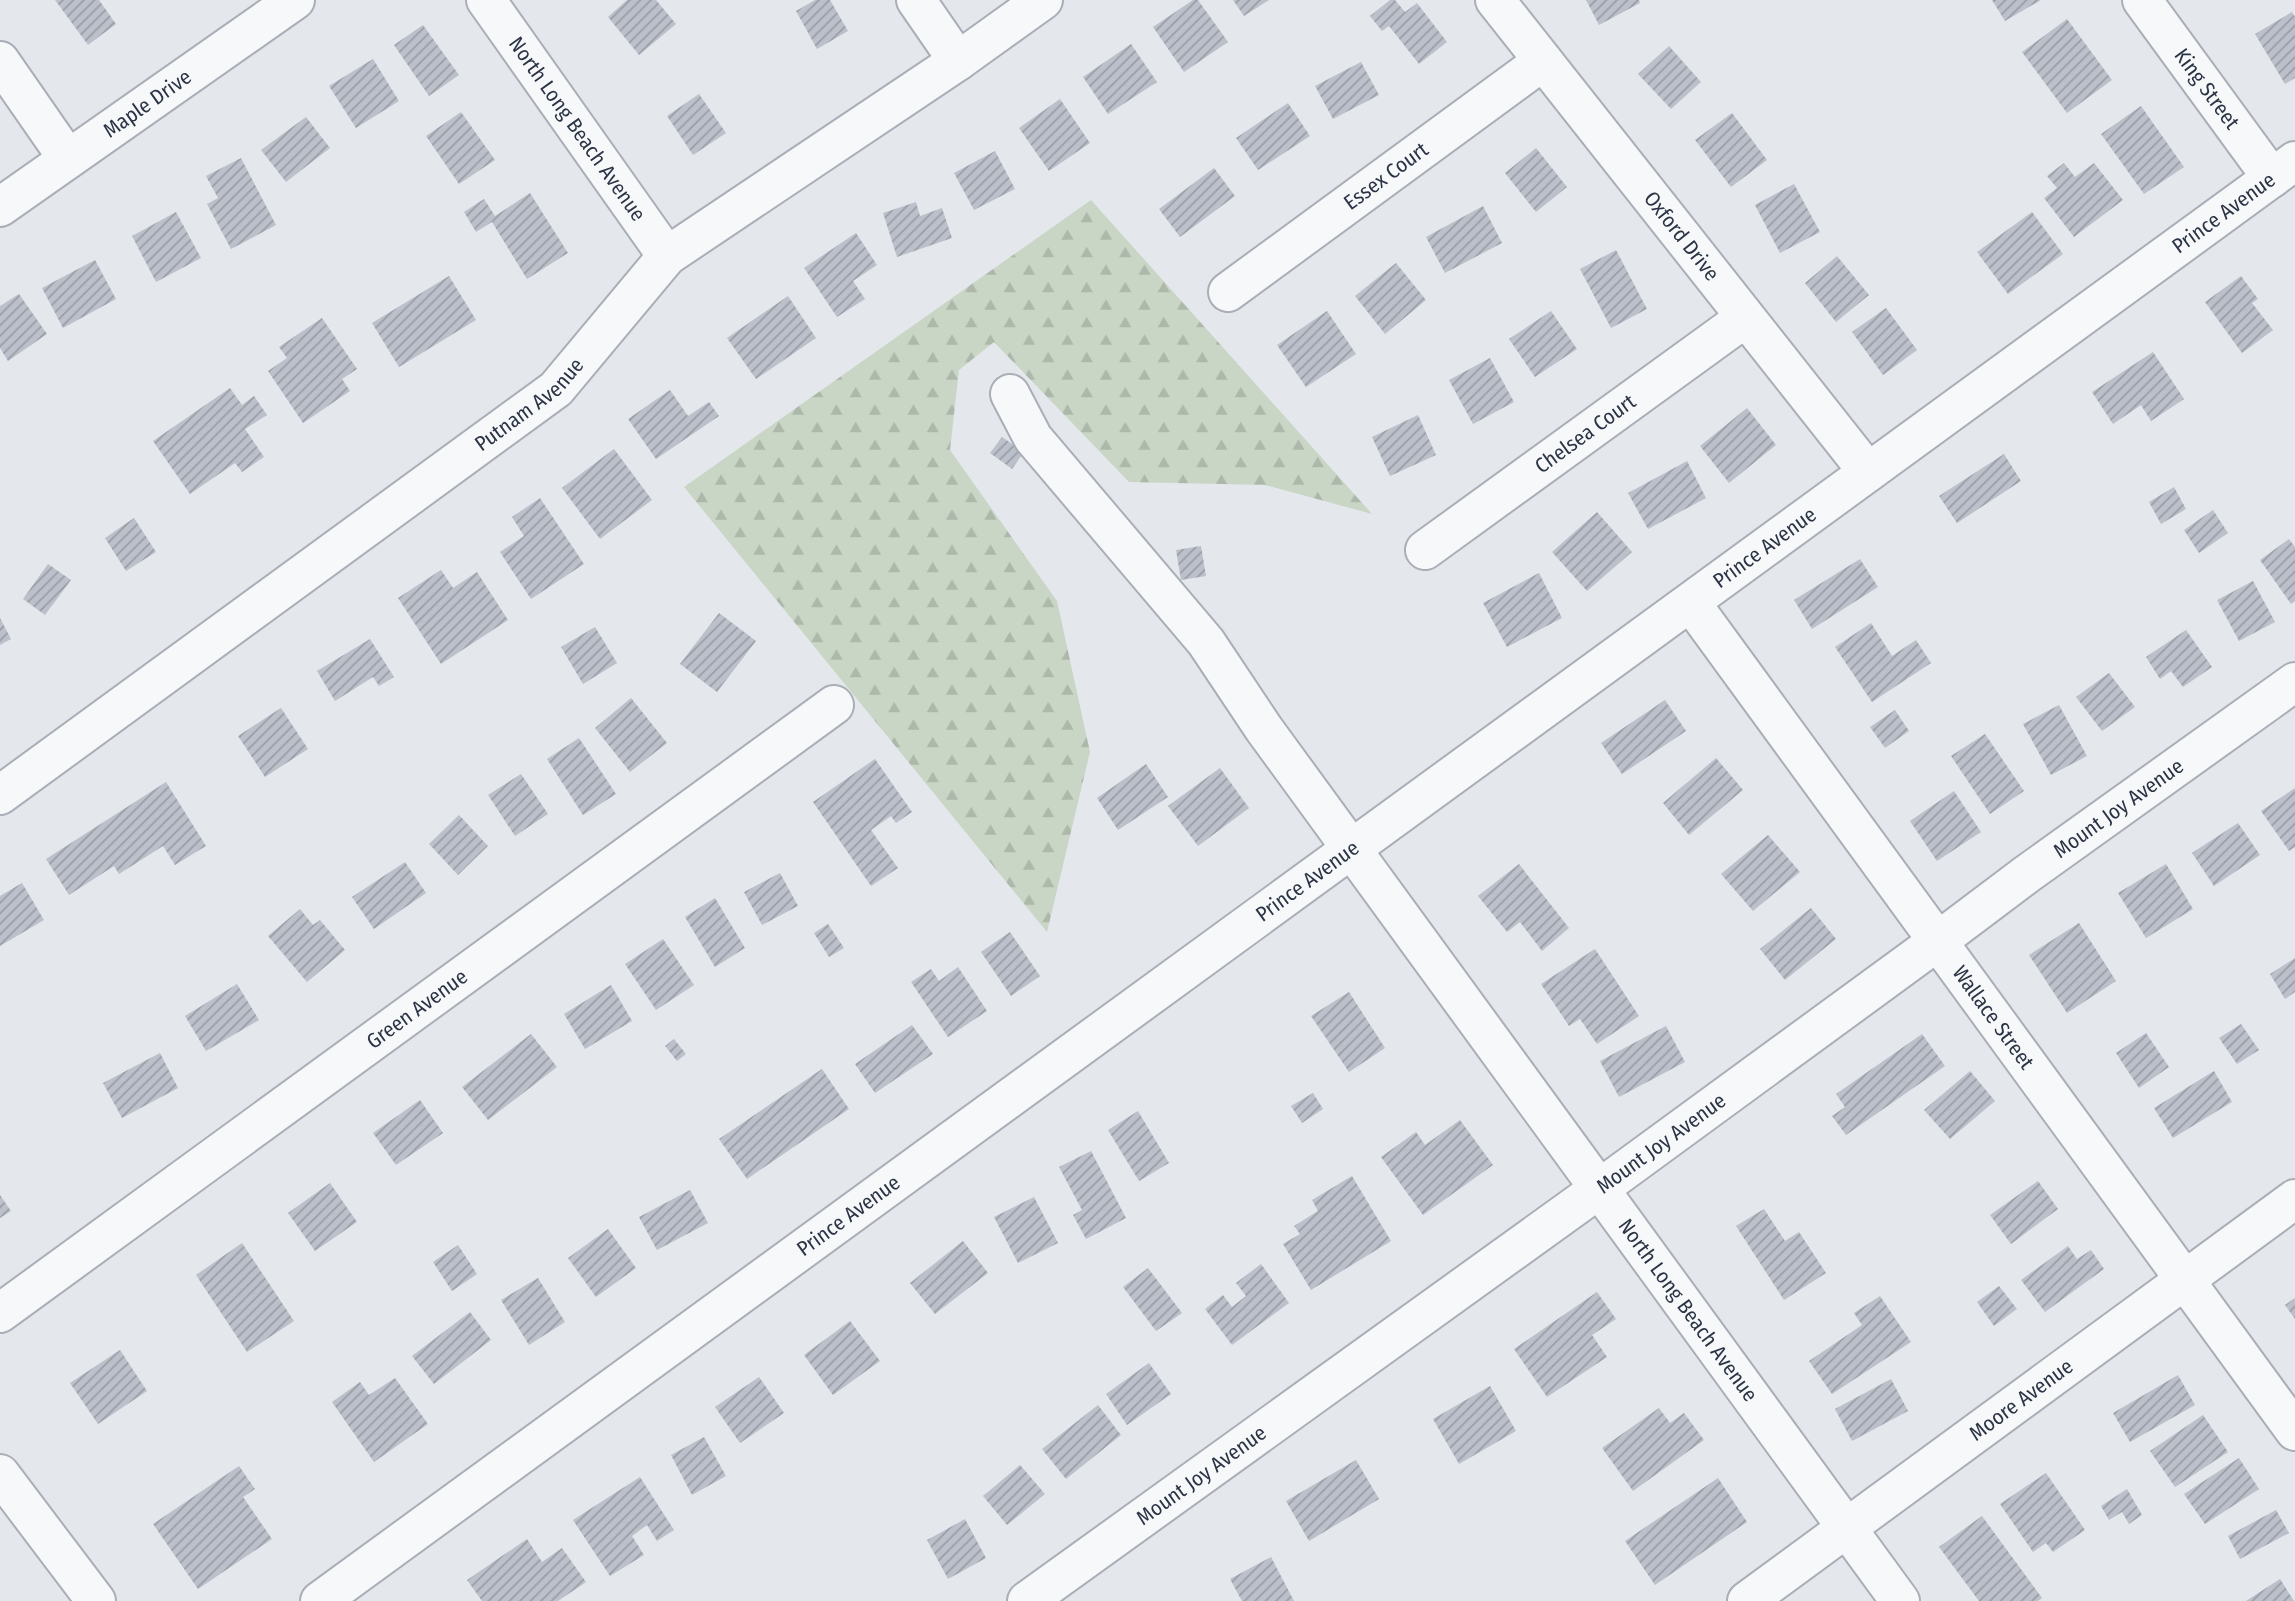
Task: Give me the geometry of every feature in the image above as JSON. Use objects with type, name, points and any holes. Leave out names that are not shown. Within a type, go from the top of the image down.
[{"type":"street","name":"Maple Drive","points":[[0,207],[295,0]]},
{"type":"street","name":"North Long Beach Avenue","points":[[486,0],[667,256]]},
{"type":"street","points":[[916,0],[958,61]]},
{"type":"street","name":"Putnam Avenue","points":[[0,795],[556,389],[667,256],[958,61],[1043,0]]},
{"type":"street","name":"Oxford Drive","points":[[1495,0],[1868,472]]},
{"type":"street","name":"King Street","points":[[2142,0],[2284,170]]},
{"type":"street","points":[[0,61],[68,159]]},
{"type":"street","name":"Essex Court","points":[[1228,292],[1543,61]]},
{"type":"street","name":"Prince Avenue","points":[[320,1601],[2284,170]]},
{"type":"street","name":"Chelsea Court","points":[[1426,550],[1745,318]]},
{"type":"street","name":"North Long Beach Avenue","points":[[1010,394],[1034,438],[1206,642],[1264,729],[1351,850],[1899,1601]]},
{"type":"street","name":"Wallace Street","points":[[1691,603],[2295,1431]]},
{"type":"street","name":"Mount Joy Avenue","points":[[1027,1601],[1599,1188],[2026,874],[2295,682]]},
{"type":"street","name":"Green Avenue","points":[[0,1313],[834,705]]},
{"type":"street","name":"Moore Avenue","points":[[1746,1601],[2295,1199]]},
{"type":"street","points":[[0,1474],[96,1601]]},
{"type":"green space","points":[[1091,200],[1372,514],[1265,485],[1129,482],[994,342],[959,370],[950,450],[1057,601],[1090,752],[1047,932],[684,487]]},
{"type":"building","points":[[55,0],[99,0],[116,24],[88,45]]},
{"type":"building","points":[[627,0],[656,0],[676,24],[639,55],[608,17]]},
{"type":"building","points":[[815,0],[830,0],[848,31],[817,49],[796,11]]},
{"type":"building","points":[[1193,0],[1198,0],[1228,42],[1184,72],[1153,27]]},
{"type":"building","points":[[1233,0],[1269,0],[1244,16]]},
{"type":"building","points":[[1390,0],[1395,0],[1405,12],[1417,3],[1447,42],[1419,64],[1389,26],[1382,31],[1370,16]]},
{"type":"building","points":[[1586,0],[1639,0],[1640,3],[1599,25]]},
{"type":"building","points":[[1992,0],[2041,0],[2005,21]]},
{"type":"building","points":[[2292,12],[2295,17],[2295,78],[2285,84],[2255,34]]},
{"type":"building","points":[[2067,19],[2112,80],[2067,113],[2022,52]]},
{"type":"building","points":[[423,25],[459,75],[429,96],[394,45]]},
{"type":"building","points":[[1131,44],[1157,82],[1108,114],[1083,77]]},
{"type":"building","points":[[1669,46],[1701,82],[1671,109],[1638,74]]},
{"type":"building","points":[[373,59],[399,101],[356,128],[329,86]]},
{"type":"building","points":[[1361,62],[1379,95],[1333,119],[1315,86]]},
{"type":"building","points":[[699,94],[726,133],[693,155],[667,116]]},
{"type":"building","points":[[1060,99],[1090,143],[1049,171],[1019,128]]},
{"type":"building","points":[[1288,103],[1310,136],[1258,170],[1236,138]]},
{"type":"building","points":[[2141,106],[2184,167],[2144,194],[2101,134]]},
{"type":"building","points":[[461,112],[495,160],[459,184],[426,136]]},
{"type":"building","points":[[1732,113],[1767,160],[1731,187],[1695,140]]},
{"type":"building","points":[[306,117],[330,148],[286,182],[261,150]]},
{"type":"building","points":[[1536,148],[1567,187],[1536,212],[1505,173]]},
{"type":"building","points":[[995,151],[1015,189],[974,210],[954,173]]},
{"type":"building","points":[[241,158],[276,225],[231,249],[207,204],[218,198],[206,176]]},
{"type":"building","points":[[2064,163],[2075,177],[2094,163],[2123,200],[2074,237],[2044,198],[2057,188],[2047,176]]},
{"type":"building","points":[[1214,168],[1235,196],[1180,237],[1159,209]]},
{"type":"building","points":[[1794,184],[1820,232],[1780,253],[1755,205]]},
{"type":"building","points":[[530,193],[568,253],[527,279],[492,222],[476,232],[464,212],[484,199],[495,216]]},
{"type":"building","points":[[916,202],[920,216],[942,208],[952,238],[897,257],[883,213]]},
{"type":"building","points":[[1483,206],[1502,243],[1445,273],[1426,237]]},
{"type":"building","points":[[176,212],[201,258],[156,282],[132,236]]},
{"type":"building","points":[[2032,212],[2063,254],[2008,294],[1977,252]]},
{"type":"building","points":[[856,233],[877,265],[853,281],[865,299],[837,317],[804,268]]},
{"type":"building","points":[[1616,250],[1647,309],[1611,328],[1580,269]]},
{"type":"building","points":[[1837,256],[1869,295],[1836,322],[1805,283]]},
{"type":"building","points":[[95,260],[116,299],[63,328],[42,288]]},
{"type":"building","points":[[1396,263],[1426,300],[1385,334],[1355,296]]},
{"type":"building","points":[[449,276],[476,320],[399,367],[372,323]]},
{"type":"building","points":[[2241,276],[2258,299],[2252,303],[2273,330],[2242,353],[2205,302]]},
{"type":"building","points":[[19,294],[47,334],[8,361],[0,348],[0,306]]},
{"type":"building","points":[[788,296],[816,338],[756,379],[727,338]]},
{"type":"building","points":[[1886,308],[1917,350],[1883,375],[1852,332]]},
{"type":"building","points":[[1327,311],[1356,354],[1306,387],[1277,345]]},
{"type":"building","points":[[1551,311],[1577,349],[1535,377],[1509,339]]},
{"type":"building","points":[[322,318],[357,369],[342,379],[350,391],[303,423],[268,371],[287,358],[279,347]]},
{"type":"building","points":[[2153,352],[2184,399],[2151,421],[2141,405],[2113,424],[2092,392]]},
{"type":"building","points":[[1490,358],[1514,402],[1473,424],[1449,380]]},
{"type":"building","points":[[230,388],[242,405],[254,396],[267,415],[245,429],[264,457],[242,472],[235,463],[190,494],[153,441]]},
{"type":"building","points":[[670,390],[688,416],[709,402],[719,416],[656,459],[628,419]]},
{"type":"building","points":[[1747,408],[1776,445],[1729,483],[1700,446]]},
{"type":"building","points":[[1418,415],[1436,455],[1390,476],[1372,437]]},
{"type":"building","points":[[1002,437],[1024,452],[1012,469],[990,453]]},
{"type":"building","points":[[614,449],[652,500],[600,539],[562,488]]},
{"type":"building","points":[[2004,454],[2021,481],[1957,523],[1939,496]]},
{"type":"building","points":[[1687,461],[1706,498],[1648,529],[1628,493]]},
{"type":"building","points":[[2174,487],[2186,509],[2161,524],[2149,502]]},
{"type":"building","points":[[540,498],[584,564],[531,599],[500,552],[524,536],[512,517]]},
{"type":"building","points":[[2213,510],[2228,533],[2199,553],[2184,530]]},
{"type":"building","points":[[1597,512],[1632,552],[1587,591],[1552,552]]},
{"type":"building","points":[[134,518],[156,552],[126,571],[105,538]]},
{"type":"building","points":[[2289,539],[2295,547],[2295,601],[2291,604],[2260,560]]},
{"type":"building","points":[[1201,546],[1206,576],[1181,580],[1176,550]]},
{"type":"building","points":[[1860,559],[1878,587],[1812,629],[1794,600]]},
{"type":"building","points":[[48,564],[71,580],[45,615],[23,599]]},
{"type":"building","points":[[441,570],[453,588],[477,572],[508,620],[441,664],[398,598]]},
{"type":"building","points":[[1539,573],[1562,618],[1507,647],[1483,603]]},
{"type":"building","points":[[2253,581],[2275,622],[2239,641],[2217,600]]},
{"type":"building","points":[[719,613],[756,641],[717,692],[680,664]]},
{"type":"building","points":[[0,618],[11,639],[0,645]]},
{"type":"building","points":[[1871,623],[1892,656],[1916,640],[1931,663],[1872,702],[1835,647]]},
{"type":"building","points":[[595,627],[617,663],[583,684],[561,647]]},
{"type":"building","points":[[2186,630],[2212,667],[2183,687],[2171,671],[2160,679],[2146,657]]},
{"type":"building","points":[[370,639],[394,677],[379,686],[373,677],[335,701],[317,671]]},
{"type":"building","points":[[2109,673],[2135,707],[2102,731],[2076,697]]},
{"type":"building","points":[[631,698],[667,743],[630,772],[595,728]]},
{"type":"building","points":[[1665,700],[1686,731],[1622,774],[1601,743]]},
{"type":"building","points":[[2059,705],[2087,756],[2051,775],[2023,724]]},
{"type":"building","points":[[281,708],[308,749],[265,777],[238,736]]},
{"type":"building","points":[[1895,710],[1909,731],[1885,748],[1870,727]]},
{"type":"building","points":[[1985,734],[2024,791],[1990,814],[1951,756]]},
{"type":"building","points":[[579,738],[616,794],[583,815],[547,759]]},
{"type":"building","points":[[1716,758],[1743,790],[1689,835],[1663,803]]},
{"type":"building","points":[[875,759],[912,812],[896,823],[891,816],[871,830],[898,868],[871,886],[813,802]]},
{"type":"building","points":[[1146,764],[1168,797],[1118,830],[1097,798]]},
{"type":"building","points":[[1220,768],[1249,808],[1198,846],[1168,806]]},
{"type":"building","points":[[521,774],[548,814],[515,836],[488,795]]},
{"type":"building","points":[[166,782],[206,846],[175,865],[163,846],[119,874],[114,866],[69,895],[46,859]]},
{"type":"building","points":[[2295,788],[2295,847],[2289,851],[2261,811]]},
{"type":"building","points":[[1954,791],[1981,832],[1937,861],[1910,821]]},
{"type":"building","points":[[459,815],[488,846],[458,875],[429,844]]},
{"type":"building","points":[[2238,823],[2260,855],[2214,886],[2192,853]]},
{"type":"building","points":[[1768,835],[1800,872],[1753,911],[1721,874]]},
{"type":"building","points":[[405,862],[426,893],[374,929],[352,897]]},
{"type":"building","points":[[1519,864],[1569,928],[1542,951],[1520,922],[1507,932],[1478,896]]},
{"type":"building","points":[[2166,864],[2193,909],[2146,938],[2118,893]]},
{"type":"building","points":[[780,873],[798,906],[762,925],[744,892]]},
{"type":"building","points":[[22,883],[44,920],[0,946],[0,896]]},
{"type":"building","points":[[715,898],[745,948],[715,967],[685,917]]},
{"type":"building","points":[[1811,908],[1836,939],[1785,980],[1760,949]]},
{"type":"building","points":[[300,909],[313,925],[320,920],[345,950],[307,982],[268,936]]},
{"type":"building","points":[[2079,923],[2116,981],[2067,1013],[2029,955]]},
{"type":"building","points":[[828,924],[844,948],[829,957],[814,933]]},
{"type":"building","points":[[1010,932],[1040,976],[1011,996],[981,952]]},
{"type":"building","points":[[663,939],[694,985],[656,1010],[625,964]]},
{"type":"building","points":[[1595,949],[1639,1016],[1597,1044],[1580,1019],[1569,1026],[1541,984]]},
{"type":"building","points":[[2295,958],[2295,992],[2285,999],[2270,974]]},
{"type":"building","points":[[958,967],[987,1011],[948,1037],[911,982],[931,969],[939,981]]},
{"type":"building","points":[[237,984],[259,1020],[206,1051],[185,1016]]},
{"type":"building","points":[[611,985],[632,1021],[585,1049],[564,1014]]},
{"type":"building","points":[[1349,992],[1385,1048],[1349,1072],[1311,1016]]},
{"type":"building","points":[[2241,1024],[2259,1050],[2237,1064],[2219,1038]]},
{"type":"building","points":[[912,1025],[933,1054],[875,1093],[855,1064]]},
{"type":"building","points":[[1666,1026],[1685,1062],[1619,1097],[1600,1061]]},
{"type":"building","points":[[2146,1033],[2169,1067],[2139,1088],[2116,1053]]},
{"type":"building","points":[[531,1034],[557,1067],[488,1120],[462,1087]]},
{"type":"building","points":[[1922,1034],[1945,1066],[1846,1135],[1832,1116],[1845,1107],[1836,1094]]},
{"type":"building","points":[[674,1039],[686,1054],[677,1061],[665,1046]]},
{"type":"building","points":[[160,1053],[178,1088],[122,1118],[103,1083]]},
{"type":"building","points":[[822,1069],[849,1109],[747,1179],[719,1139]]},
{"type":"building","points":[[1970,1071],[1995,1101],[1950,1139],[1924,1110]]},
{"type":"building","points":[[2214,1071],[2232,1102],[2173,1138],[2154,1108]]},
{"type":"building","points":[[1313,1093],[1323,1109],[1302,1123],[1291,1106]]},
{"type":"building","points":[[420,1100],[443,1133],[396,1165],[373,1133]]},
{"type":"building","points":[[1138,1111],[1169,1163],[1139,1181],[1108,1130]]},
{"type":"building","points":[[1460,1120],[1493,1165],[1423,1215],[1381,1157],[1416,1132],[1425,1145]]},
{"type":"building","points":[[1091,1151],[1126,1218],[1086,1239],[1073,1215],[1082,1210],[1059,1167]]},
{"type":"building","points":[[1352,1176],[1391,1241],[1311,1290],[1283,1244],[1300,1234],[1294,1226],[1318,1211],[1312,1200]]},
{"type":"building","points":[[2038,1181],[2058,1209],[2011,1244],[1990,1215]]},
{"type":"building","points":[[330,1183],[357,1222],[315,1251],[288,1213]]},
{"type":"building","points":[[690,1190],[708,1223],[657,1250],[639,1217]]},
{"type":"building","points":[[0,1195],[11,1211],[0,1218]]},
{"type":"building","points":[[1034,1197],[1058,1243],[1018,1263],[994,1217]]},
{"type":"building","points":[[1764,1209],[1785,1241],[1799,1232],[1826,1273],[1784,1300],[1736,1226]]},
{"type":"building","points":[[608,1229],[636,1268],[596,1297],[568,1258]]},
{"type":"building","points":[[963,1241],[988,1273],[935,1314],[910,1283]]},
{"type":"building","points":[[242,1243],[294,1321],[247,1352],[196,1275]]},
{"type":"building","points":[[458,1245],[477,1274],[452,1291],[433,1262]]},
{"type":"building","points":[[2068,1246],[2077,1259],[2091,1250],[2104,1269],[2045,1312],[2021,1280]]},
{"type":"building","points":[[1261,1264],[1289,1303],[1232,1345],[1205,1309],[1223,1295],[1232,1307],[1246,1296],[1236,1283]]},
{"type":"building","points":[[1148,1268],[1182,1313],[1156,1331],[1123,1287]]},
{"type":"building","points":[[538,1278],[565,1322],[529,1345],[501,1300]]},
{"type":"building","points":[[1999,1286],[2017,1309],[1994,1326],[1977,1302]]},
{"type":"building","points":[[1597,1292],[1616,1319],[1592,1335],[1607,1357],[1547,1397],[1514,1349]]},
{"type":"building","points":[[1880,1296],[1911,1342],[1832,1394],[1809,1361],[1862,1325],[1854,1313]]},
{"type":"building","points":[[2295,1298],[2295,1319],[2285,1305]]},
{"type":"building","points":[[470,1312],[491,1340],[434,1384],[412,1356]]},
{"type":"building","points":[[850,1321],[880,1361],[833,1395],[804,1355]]},
{"type":"building","points":[[120,1350],[147,1391],[98,1424],[70,1383]]},
{"type":"building","points":[[1149,1363],[1171,1394],[1127,1425],[1106,1394]]},
{"type":"building","points":[[2178,1375],[2195,1405],[2130,1442],[2113,1413]]},
{"type":"building","points":[[759,1377],[784,1413],[740,1443],[715,1407]]},
{"type":"building","points":[[395,1378],[428,1424],[374,1462],[332,1402],[360,1382],[369,1395]]},
{"type":"building","points":[[1891,1379],[1908,1411],[1852,1441],[1835,1409]]},
{"type":"building","points":[[1490,1386],[1516,1431],[1459,1464],[1433,1419]]},
{"type":"building","points":[[1098,1405],[1121,1435],[1066,1479],[1042,1449]]},
{"type":"building","points":[[1659,1408],[1670,1423],[1684,1413],[1704,1440],[1633,1491],[1602,1448]]},
{"type":"building","points":[[2203,1415],[2228,1452],[2175,1487],[2150,1451]]},
{"type":"building","points":[[704,1437],[726,1476],[692,1495],[671,1455]]},
{"type":"building","points":[[2239,1458],[2259,1489],[2205,1524],[2184,1494]]},
{"type":"building","points":[[1356,1460],[1379,1499],[1309,1541],[1286,1501]]},
{"type":"building","points":[[1020,1465],[1045,1494],[1007,1525],[983,1496]]},
{"type":"building","points":[[239,1466],[255,1489],[243,1497],[272,1539],[198,1589],[153,1524]]},
{"type":"building","points":[[2046,1473],[2085,1530],[2053,1552],[2046,1543],[2033,1552],[2000,1504]]},
{"type":"building","points":[[640,1477],[674,1530],[657,1541],[647,1525],[632,1536],[644,1555],[610,1576],[573,1520]]},
{"type":"building","points":[[1718,1478],[1747,1522],[1655,1585],[1625,1541]]},
{"type":"building","points":[[2127,1489],[2142,1515],[2129,1524],[2122,1512],[2109,1520],[2101,1506]]},
{"type":"building","points":[[2276,1510],[2289,1533],[2240,1559],[2228,1536]]},
{"type":"building","points":[[1982,1516],[2042,1598],[2038,1601],[1979,1601],[1939,1547]]},
{"type":"building","points":[[965,1519],[986,1558],[948,1579],[927,1540]]},
{"type":"building","points":[[527,1539],[542,1562],[562,1548],[586,1582],[558,1601],[482,1601],[467,1580]]},
{"type":"building","points":[[1271,1557],[1294,1601],[1242,1601],[1230,1579]]},
{"type":"building","points":[[2280,1579],[2294,1601],[2246,1601]]}]
